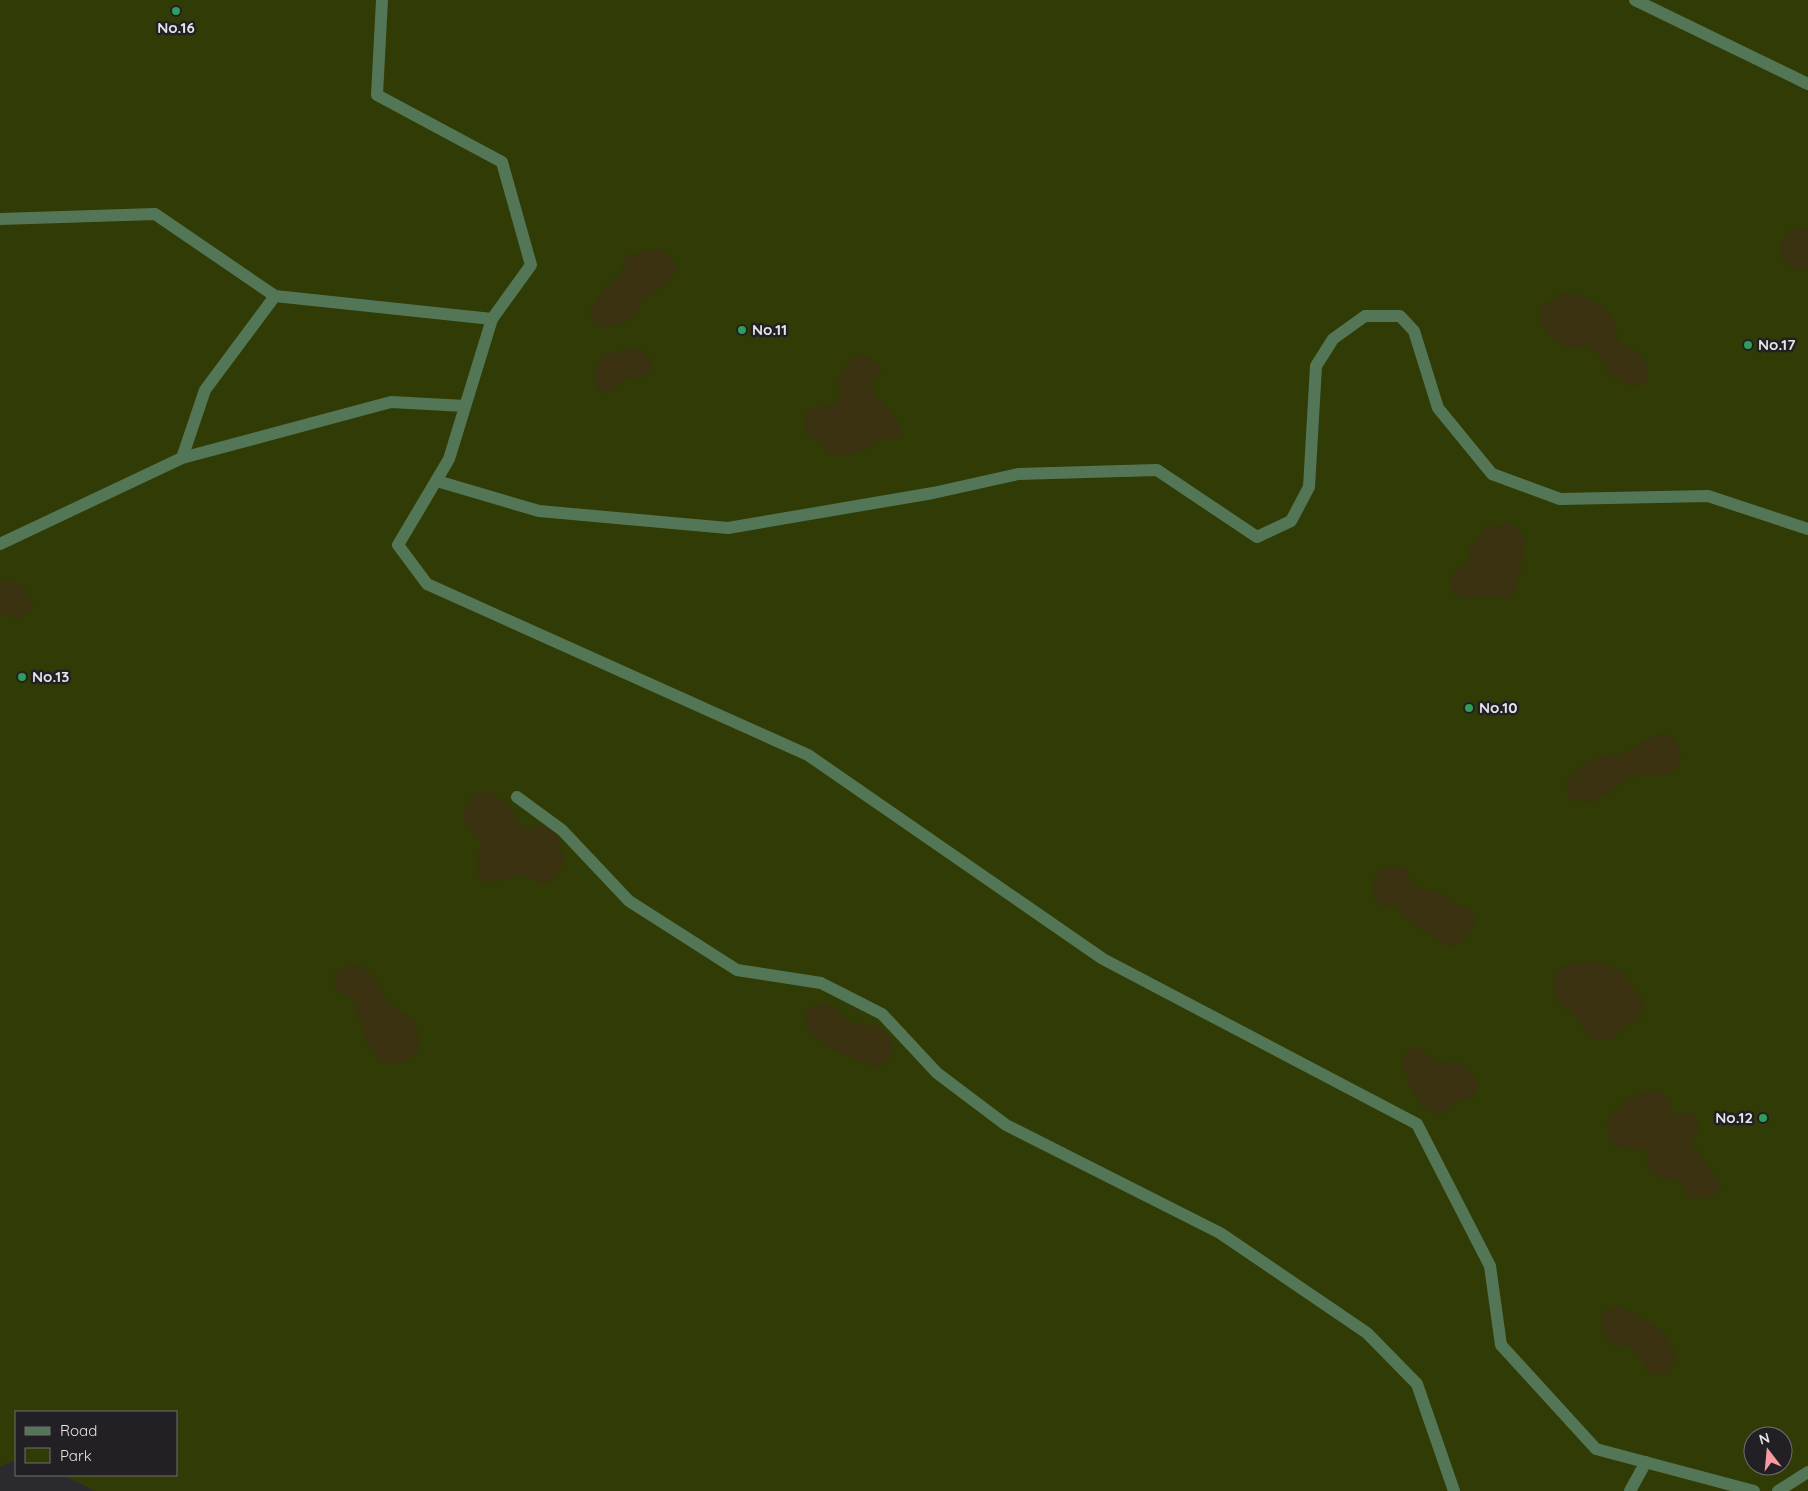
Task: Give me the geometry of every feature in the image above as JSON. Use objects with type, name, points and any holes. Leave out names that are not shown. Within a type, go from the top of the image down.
[{"type":"lane","points":[[382,0],[377,95],[502,162],[531,265],[492,319],[449,459],[398,545],[427,584],[808,755],[1103,959],[1417,1124],[1490,1266],[1501,1345],[1596,1449],[1754,1491]]},
{"type":"lane","points":[[1635,0],[1808,84]]},
{"type":"lane","points":[[0,219],[155,214],[275,296],[492,319]]},
{"type":"lane","points":[[182,458],[205,390],[275,296]]},
{"type":"lane","points":[[437,481],[539,511],[728,528],[932,493],[1018,474],[1157,470],[1257,537],[1290,521],[1309,487],[1316,366],[1333,339],[1365,316],[1400,316],[1414,331],[1438,408],[1492,474],[1560,500],[1708,496],[1808,529]]},
{"type":"lane","points":[[0,544],[182,458],[391,402],[465,406]]},
{"type":"lane","points":[[517,797],[562,830],[629,901],[737,970],[821,983],[882,1014],[937,1073],[1006,1125],[1220,1233],[1367,1333],[1417,1384],[1454,1491]]},
{"type":"lane","points":[[1630,1491],[1646,1462]]},
{"type":"lane","points":[[1778,1491],[1808,1472]]},
{"type":"green space","points":[[0,0],[1808,0],[1808,1491],[95,1491],[65,1476],[178,1476],[178,1411],[15,1411],[15,1460],[0,1467]]},
{"type":"sand","points":[[1808,228],[1808,268],[1795,270],[1782,259],[1781,244],[1791,231]]},
{"type":"sand","points":[[656,248],[671,256],[677,270],[670,281],[644,299],[630,321],[610,327],[595,326],[590,311],[605,289],[619,276],[627,256]]},
{"type":"sand","points":[[1563,293],[1590,300],[1608,312],[1621,344],[1639,353],[1645,361],[1648,380],[1638,386],[1625,385],[1608,372],[1599,356],[1587,347],[1566,346],[1546,331],[1541,325],[1541,305]]},
{"type":"sand","points":[[638,348],[651,359],[653,370],[648,375],[628,379],[606,393],[597,391],[595,372],[603,355]]},
{"type":"sand","points":[[857,353],[877,362],[881,369],[874,383],[873,392],[896,418],[899,424],[900,437],[878,440],[860,452],[850,455],[833,455],[826,450],[820,441],[808,435],[805,428],[804,414],[839,400],[841,391],[838,380],[845,365]]},
{"type":"sand","points":[[1510,523],[1525,535],[1521,568],[1513,596],[1501,599],[1488,595],[1470,600],[1454,594],[1449,577],[1467,563],[1471,545],[1486,528]]},
{"type":"sand","points":[[0,582],[19,584],[23,587],[29,595],[33,609],[21,618],[0,614]]},
{"type":"sand","points":[[1658,734],[1672,736],[1680,751],[1679,763],[1671,773],[1627,777],[1612,791],[1592,802],[1570,800],[1565,782],[1585,762],[1614,754],[1620,755]]},
{"type":"sand","points":[[492,792],[510,806],[519,825],[526,828],[544,825],[560,839],[564,864],[554,880],[541,884],[527,876],[521,876],[500,881],[483,881],[476,864],[482,846],[477,836],[464,824],[464,809],[473,794]]},
{"type":"sand","points":[[1390,866],[1407,868],[1411,883],[1437,892],[1456,904],[1469,908],[1476,920],[1466,938],[1452,947],[1411,923],[1395,905],[1382,907],[1374,893],[1373,884],[1378,870]]},
{"type":"sand","points":[[1602,962],[1624,973],[1643,1001],[1640,1019],[1628,1024],[1611,1040],[1593,1040],[1574,1015],[1554,997],[1553,988],[1556,970],[1572,963]]},
{"type":"sand","points":[[358,965],[373,974],[389,1005],[411,1017],[418,1033],[420,1049],[406,1062],[383,1063],[367,1041],[352,997],[343,996],[335,987],[335,973],[342,968]]},
{"type":"sand","points":[[822,1004],[836,1008],[850,1022],[873,1025],[887,1033],[892,1041],[892,1057],[879,1068],[835,1051],[809,1033],[805,1016],[809,1007]]},
{"type":"sand","points":[[1411,1048],[1421,1048],[1436,1062],[1465,1064],[1478,1082],[1473,1097],[1460,1100],[1442,1113],[1426,1107],[1415,1096],[1401,1065]]},
{"type":"sand","points":[[1656,1090],[1668,1099],[1672,1113],[1686,1112],[1695,1116],[1699,1127],[1691,1145],[1700,1153],[1705,1164],[1721,1187],[1716,1195],[1701,1199],[1688,1197],[1680,1182],[1652,1174],[1647,1161],[1647,1155],[1643,1150],[1616,1147],[1609,1136],[1607,1122],[1617,1109],[1633,1097]]},
{"type":"sand","points":[[1618,1306],[1637,1314],[1664,1333],[1675,1356],[1667,1375],[1650,1374],[1642,1359],[1629,1346],[1610,1344],[1601,1327],[1603,1313]]},
{"type":"place","name":"No.16","points":[[176,11]]},
{"type":"place","name":"No.11","points":[[742,330]]},
{"type":"place","name":"No.17","points":[[1748,345]]},
{"type":"place","name":"No.13","points":[[22,677]]},
{"type":"place","name":"No.10","points":[[1469,708]]},
{"type":"place","name":"No.12","points":[[1763,1118]]}]
